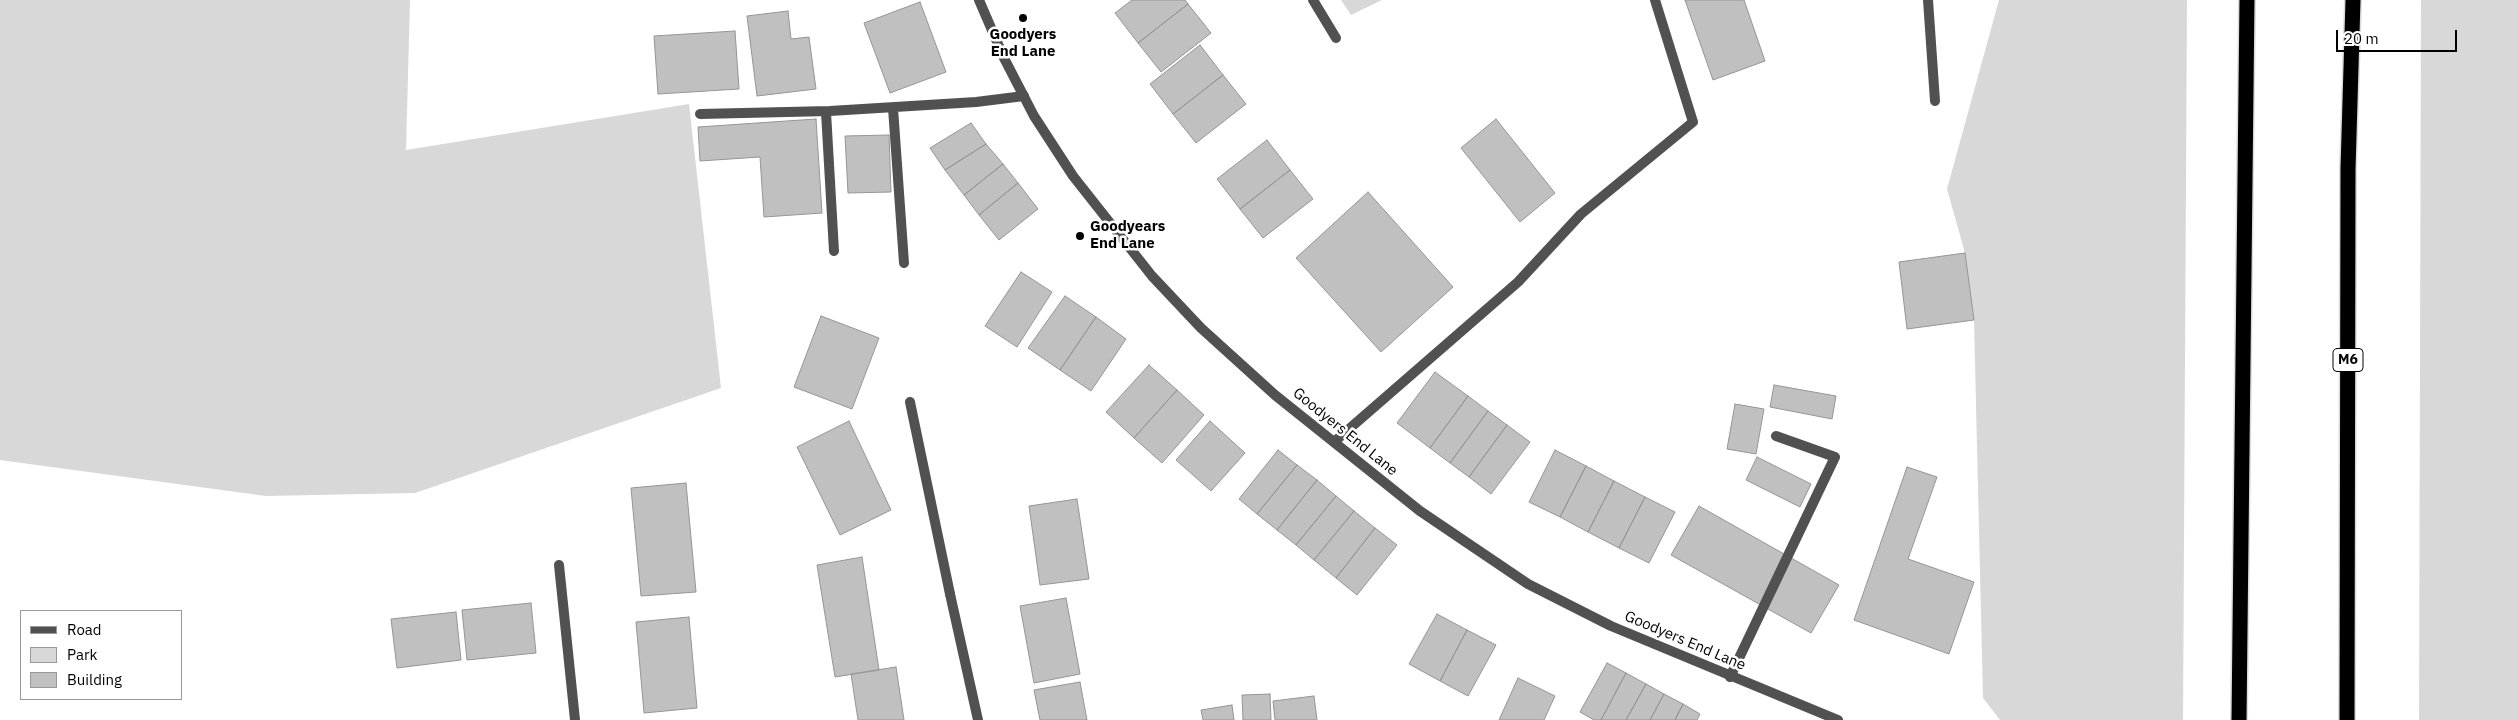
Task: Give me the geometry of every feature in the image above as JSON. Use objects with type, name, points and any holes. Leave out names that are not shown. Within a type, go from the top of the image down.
[{"type":"highway","points":[[2239,720],[2247,0]]},
{"type":"highway","name":"M6","points":[[2347,720],[2348,169],[2353,0]]},
{"type":"street","name":"Goodyers End Lane","points":[[979,0],[1004,58],[1034,116],[1072,176],[1152,276],[1201,328],[1275,395],[1420,511],[1528,584],[1611,626],[1838,720]]},
{"type":"street","points":[[1313,0],[1336,38]]},
{"type":"street","points":[[1334,442],[1518,282],[1581,214],[1693,122],[1655,0]]},
{"type":"street","points":[[1928,0],[1935,101]]},
{"type":"street","points":[[700,114],[826,112],[976,102],[1024,96]]},
{"type":"street","points":[[893,108],[904,263]]},
{"type":"street","points":[[826,112],[834,251]]},
{"type":"street","points":[[910,402],[978,720]]},
{"type":"street","points":[[1730,676],[1835,457],[1776,436]]},
{"type":"street","points":[[559,565],[575,720]]},
{"type":"green space","points":[[0,0],[410,0],[406,150],[689,104],[721,388],[415,493],[266,496],[0,460]]},
{"type":"green space","points":[[1341,0],[1382,0],[1351,15]]},
{"type":"green space","points":[[1999,0],[2187,0],[2183,720],[2000,720],[1983,698],[1974,320],[1965,253],[1947,189]]},
{"type":"green space","points":[[2421,0],[2518,0],[2518,720],[2419,720]]},
{"type":"building","points":[[1132,0],[1185,0],[1188,4],[1138,43],[1115,13]]},
{"type":"building","points":[[1685,0],[1744,0],[1765,61],[1713,80]]},
{"type":"building","points":[[920,2],[946,72],[890,93],[864,23]]},
{"type":"building","points":[[1188,4],[1211,33],[1161,72],[1138,43]]},
{"type":"building","points":[[788,11],[791,39],[809,37],[816,89],[757,96],[747,16]]},
{"type":"building","points":[[735,31],[739,89],[658,94],[654,36]]},
{"type":"building","points":[[1200,45],[1223,75],[1173,114],[1150,84]]},
{"type":"building","points":[[1223,75],[1246,104],[1196,143],[1173,114]]},
{"type":"building","points":[[816,119],[822,213],[764,217],[760,157],[700,161],[698,127]]},
{"type":"building","points":[[1496,119],[1555,193],[1520,222],[1461,148]]},
{"type":"building","points":[[971,123],[986,144],[945,170],[930,148]]},
{"type":"building","points":[[889,135],[891,192],[848,193],[845,136]]},
{"type":"building","points":[[1267,140],[1290,170],[1240,209],[1217,179]]},
{"type":"building","points":[[986,144],[1003,164],[964,195],[945,170]]},
{"type":"building","points":[[1003,164],[1018,183],[979,215],[964,195]]},
{"type":"building","points":[[1290,170],[1313,199],[1263,238],[1240,209]]},
{"type":"building","points":[[1018,183],[1038,209],[999,240],[979,215]]},
{"type":"building","points":[[1368,192],[1453,287],[1381,352],[1296,258]]},
{"type":"building","points":[[1965,253],[1974,320],[1907,329],[1899,262]]},
{"type":"building","points":[[1021,272],[1052,292],[1017,347],[985,326]]},
{"type":"building","points":[[1065,296],[1096,317],[1060,370],[1028,348]]},
{"type":"building","points":[[821,316],[879,338],[852,409],[794,387]]},
{"type":"building","points":[[1096,317],[1126,339],[1091,391],[1060,370]]},
{"type":"building","points":[[1149,365],[1177,390],[1134,438],[1106,412]]},
{"type":"building","points":[[1435,372],[1468,396],[1430,448],[1397,423]]},
{"type":"building","points":[[1774,385],[1836,396],[1832,419],[1770,407]]},
{"type":"building","points":[[1177,390],[1204,415],[1162,463],[1134,438]]},
{"type":"building","points":[[1468,396],[1488,411],[1450,463],[1430,448]]},
{"type":"building","points":[[1735,404],[1764,409],[1756,454],[1727,449]]},
{"type":"building","points":[[1488,411],[1507,425],[1469,477],[1450,463]]},
{"type":"building","points":[[849,421],[891,510],[840,535],[797,447]]},
{"type":"building","points":[[1210,421],[1245,453],[1211,491],[1176,460]]},
{"type":"building","points":[[1507,425],[1530,442],[1491,494],[1469,477]]},
{"type":"building","points":[[1278,450],[1297,465],[1257,514],[1239,499]]},
{"type":"building","points":[[1555,450],[1586,466],[1560,517],[1529,502]]},
{"type":"building","points":[[1757,457],[1811,484],[1800,507],[1746,480]]},
{"type":"building","points":[[1297,465],[1317,480],[1277,530],[1257,514]]},
{"type":"building","points":[[1586,466],[1614,481],[1588,532],[1560,517]]},
{"type":"building","points":[[1907,467],[1937,477],[1908,559],[1974,582],[1949,654],[1854,620]]},
{"type":"building","points":[[1317,480],[1336,496],[1296,545],[1277,530]]},
{"type":"building","points":[[1614,481],[1645,497],[1619,548],[1588,532]]},
{"type":"building","points":[[686,483],[696,592],[641,596],[631,488]]},
{"type":"building","points":[[1336,496],[1354,511],[1314,560],[1296,545]]},
{"type":"building","points":[[1645,497],[1675,512],[1649,563],[1619,548]]},
{"type":"building","points":[[1077,499],[1089,579],[1040,585],[1029,506]]},
{"type":"building","points":[[1699,506],[1839,585],[1811,633],[1671,555]]},
{"type":"building","points":[[1354,511],[1375,528],[1336,578],[1314,560]]},
{"type":"building","points":[[1375,528],[1397,545],[1357,595],[1336,578]]},
{"type":"building","points":[[862,557],[879,670],[835,677],[817,565]]},
{"type":"building","points":[[1066,598],[1080,674],[1034,683],[1020,606]]},
{"type":"building","points":[[531,603],[536,653],[467,660],[462,610]]},
{"type":"building","points":[[456,612],[461,660],[397,668],[391,619]]},
{"type":"building","points":[[1437,614],[1467,630],[1440,681],[1409,664]]},
{"type":"building","points":[[689,617],[697,708],[644,713],[636,622]]},
{"type":"building","points":[[1467,630],[1496,645],[1468,696],[1440,681]]},
{"type":"building","points":[[1607,663],[1626,673],[1601,720],[1594,720],[1580,712]]},
{"type":"building","points":[[896,667],[904,720],[858,720],[851,674]]},
{"type":"building","points":[[1626,673],[1646,684],[1626,720],[1601,720]]},
{"type":"building","points":[[1518,678],[1555,696],[1544,720],[1499,720]]},
{"type":"building","points":[[1080,682],[1087,720],[1040,720],[1034,690]]},
{"type":"building","points":[[1646,684],[1664,694],[1650,720],[1626,720]]},
{"type":"building","points":[[1270,694],[1271,720],[1243,720],[1242,695]]},
{"type":"building","points":[[1664,694],[1683,704],[1675,720],[1650,720]]},
{"type":"building","points":[[1314,696],[1317,720],[1275,720],[1273,701]]},
{"type":"building","points":[[1683,704],[1700,714],[1697,720],[1675,720]]},
{"type":"building","points":[[1232,705],[1234,720],[1203,720],[1201,710]]},
{"type":"place","name":"Goodyers End Lane","points":[[1023,18]]},
{"type":"place","name":"Goodyears End Lane","points":[[1080,236]]}]
